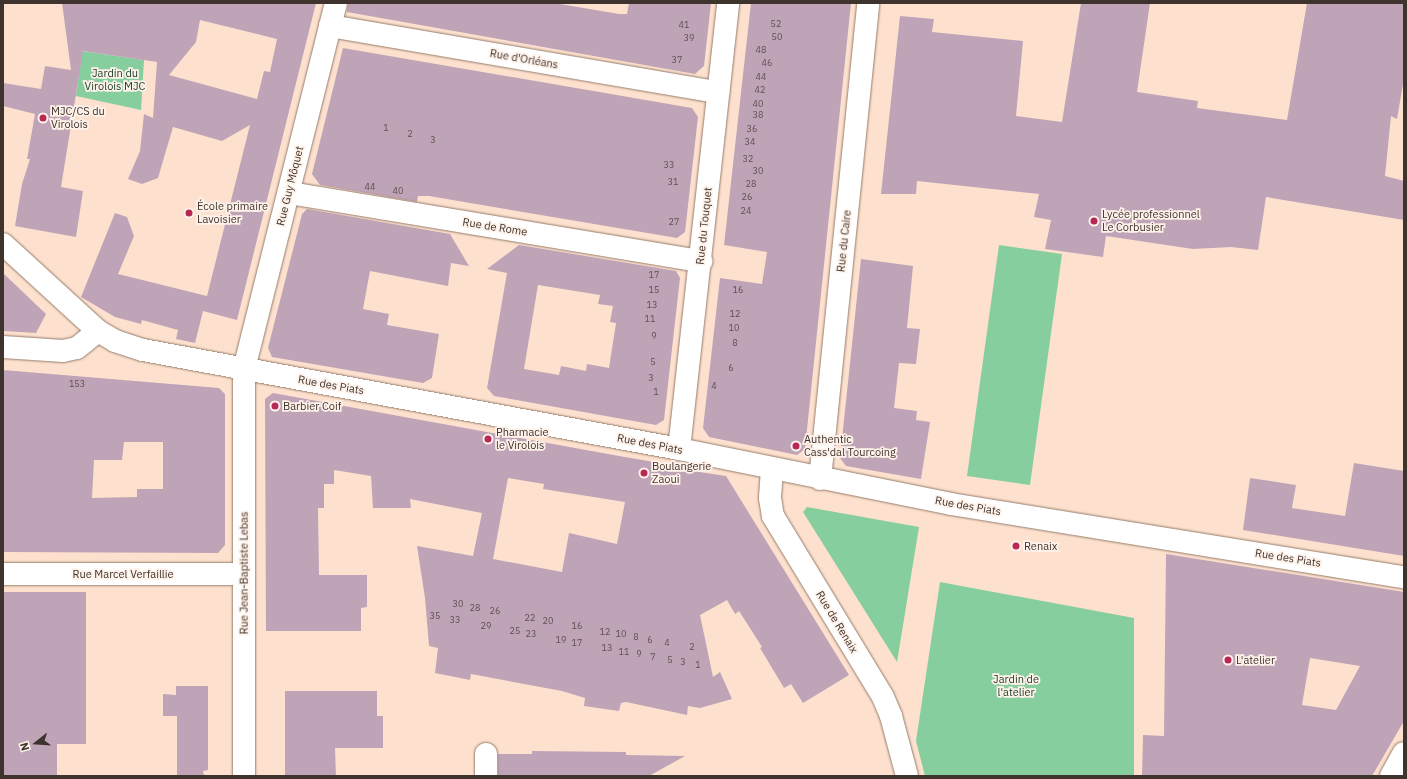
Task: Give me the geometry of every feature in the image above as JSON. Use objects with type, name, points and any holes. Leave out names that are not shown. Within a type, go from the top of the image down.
[{"type":"street","name":"Rue Guy Môquet","points":[[244,369],[336,3]]},
{"type":"street","name":"Rue du Touquet","points":[[679,449],[728,3]]},
{"type":"street","name":"Rue du Caire","points":[[820,479],[868,3]]},
{"type":"street","name":"Rue d'Orléans","points":[[330,26],[718,92]]},
{"type":"street","name":"Rue de Rome","points":[[289,193],[700,261]]},
{"type":"street","name":"Rue des Piats","points":[[3,244],[98,331],[115,341],[142,350],[679,449],[820,479],[971,507],[1404,577]]},
{"type":"street","points":[[3,347],[63,350],[77,348],[98,331]]},
{"type":"street","name":"Rue Jean-Baptiste Lebas","points":[[244,369],[244,776]]},
{"type":"street","name":"Rue de Renaix","points":[[772,469],[770,498],[773,516],[883,697],[891,716],[907,776]]},
{"type":"street","name":"Rue Marcel Verfaillie","points":[[3,574],[244,574]]},
{"type":"street","points":[[1391,776],[1404,753]]},
{"type":"street","points":[[486,754],[486,776]]},
{"type":"green space","name":"Jardin du Virolois MJC","points":[[82,51],[144,60],[141,110],[76,96]]},
{"type":"green space","points":[[999,245],[1062,254],[1030,485],[967,476]]},
{"type":"green space","points":[[807,507],[919,527],[897,662],[803,512]]},
{"type":"green space","name":"Jardin de l'atelier","points":[[940,582],[1134,618],[1134,776],[925,776],[916,741]]},
{"type":"building","points":[[62,3],[316,3],[237,320],[203,311],[195,343],[176,339],[178,330],[142,320],[141,324],[115,317],[81,297],[115,213],[127,217],[134,236],[118,274],[207,296],[250,125],[222,141],[173,127],[158,178],[142,184],[128,179],[140,151],[144,114],[153,118],[157,62],[83,51],[61,187],[83,191],[76,237],[15,226],[22,184],[30,159],[27,159],[35,114],[3,106],[3,83],[41,89],[45,66],[71,70]],"holes":[[[200,20],[277,39],[270,72],[264,71],[257,99],[169,75],[196,42]]]},
{"type":"building","points":[[348,3],[554,3],[627,14],[629,3],[711,3],[704,66],[695,74],[347,12]]},
{"type":"building","points":[[751,3],[851,3],[805,449],[797,455],[709,437],[703,428],[720,278],[762,284],[767,252],[724,245]]},
{"type":"building","points":[[1081,3],[1150,3],[1137,92],[1198,101],[1197,108],[1287,120],[1307,3],[1404,3],[1404,78],[1397,119],[1391,116],[1385,176],[1404,181],[1404,220],[1266,197],[1258,250],[1231,247],[1193,249],[1106,236],[1103,257],[1045,249],[1051,220],[1034,217],[1039,194],[917,181],[916,194],[881,194],[900,16],[934,19],[932,32],[1023,41],[1016,116],[1062,122]]},
{"type":"building","points":[[343,48],[692,108],[698,117],[685,232],[677,238],[429,196],[418,196],[417,202],[320,185],[312,174]]},
{"type":"building","points":[[307,209],[450,234],[469,266],[451,263],[448,286],[370,271],[363,309],[389,314],[387,325],[439,334],[432,378],[423,383],[272,357],[268,348],[302,214]]},
{"type":"building","points":[[519,245],[676,271],[680,278],[664,420],[656,425],[494,396],[487,388],[507,273],[487,269]],"holes":[[[538,285],[600,295],[598,304],[613,306],[610,322],[616,323],[609,368],[587,364],[586,371],[561,366],[559,375],[524,369]]]},
{"type":"building","points":[[861,259],[913,266],[907,328],[920,329],[916,364],[899,363],[894,408],[917,411],[916,420],[930,422],[921,479],[846,466],[840,458]]},
{"type":"building","points":[[3,273],[46,314],[36,333],[3,331]]},
{"type":"building","points":[[3,370],[219,388],[225,394],[225,545],[218,553],[3,552]],"holes":[[[124,442],[163,442],[163,489],[137,489],[137,497],[92,498],[94,460],[122,460]]]},
{"type":"building","points":[[273,393],[660,463],[660,466],[726,476],[849,675],[803,703],[791,684],[784,688],[760,648],[762,647],[739,611],[735,614],[727,600],[700,615],[713,677],[720,672],[732,699],[700,708],[688,706],[687,715],[626,702],[621,703],[619,711],[584,706],[585,698],[562,691],[471,674],[470,680],[435,673],[438,648],[429,646],[425,598],[417,546],[473,556],[482,513],[410,499],[411,508],[373,508],[371,476],[334,470],[334,484],[324,484],[324,508],[318,508],[319,575],[367,575],[367,607],[361,608],[361,631],[266,631],[265,399]],"holes":[[[508,478],[544,484],[543,489],[625,502],[617,544],[569,533],[562,572],[493,559]]]},
{"type":"building","points":[[1354,463],[1404,471],[1404,556],[1243,530],[1250,478],[1296,485],[1292,508],[1345,516]]},
{"type":"building","name":"L'atelier","points":[[1166,554],[1404,592],[1404,721],[1372,776],[1142,776],[1143,735],[1164,736]],"holes":[[[1310,658],[1360,666],[1336,710],[1302,705]]]},
{"type":"building","points":[[3,592],[86,592],[86,744],[57,744],[57,776],[3,776]]},
{"type":"building","points":[[176,686],[208,686],[208,770],[203,771],[204,776],[177,776],[177,716],[163,716],[163,694],[176,695]]},
{"type":"building","points":[[285,691],[377,691],[377,716],[383,716],[383,748],[335,748],[336,776],[285,776]]},
{"type":"building","points":[[532,751],[626,752],[626,755],[685,756],[649,776],[498,776],[498,754],[532,754]]},
{"type":"place","name":"MJC/CS du Virolois","points":[[43,118]]},
{"type":"place","name":"École primaire Lavoisier","points":[[189,213]]},
{"type":"place","name":"Lycée professionnel Le Corbusier","points":[[1094,221]]},
{"type":"place","name":"Barbier Coif","points":[[275,406]]},
{"type":"place","name":"Pharmacie le Virolois","points":[[488,439]]},
{"type":"place","name":"Authentic Cass'dal Tourcoing","points":[[796,446]]},
{"type":"place","name":"Boulangerie Zaoui","points":[[644,473]]},
{"type":"place","name":"Renaix","points":[[1016,546]]},
{"type":"place","name":"L'atelier","points":[[1228,660]]}]
